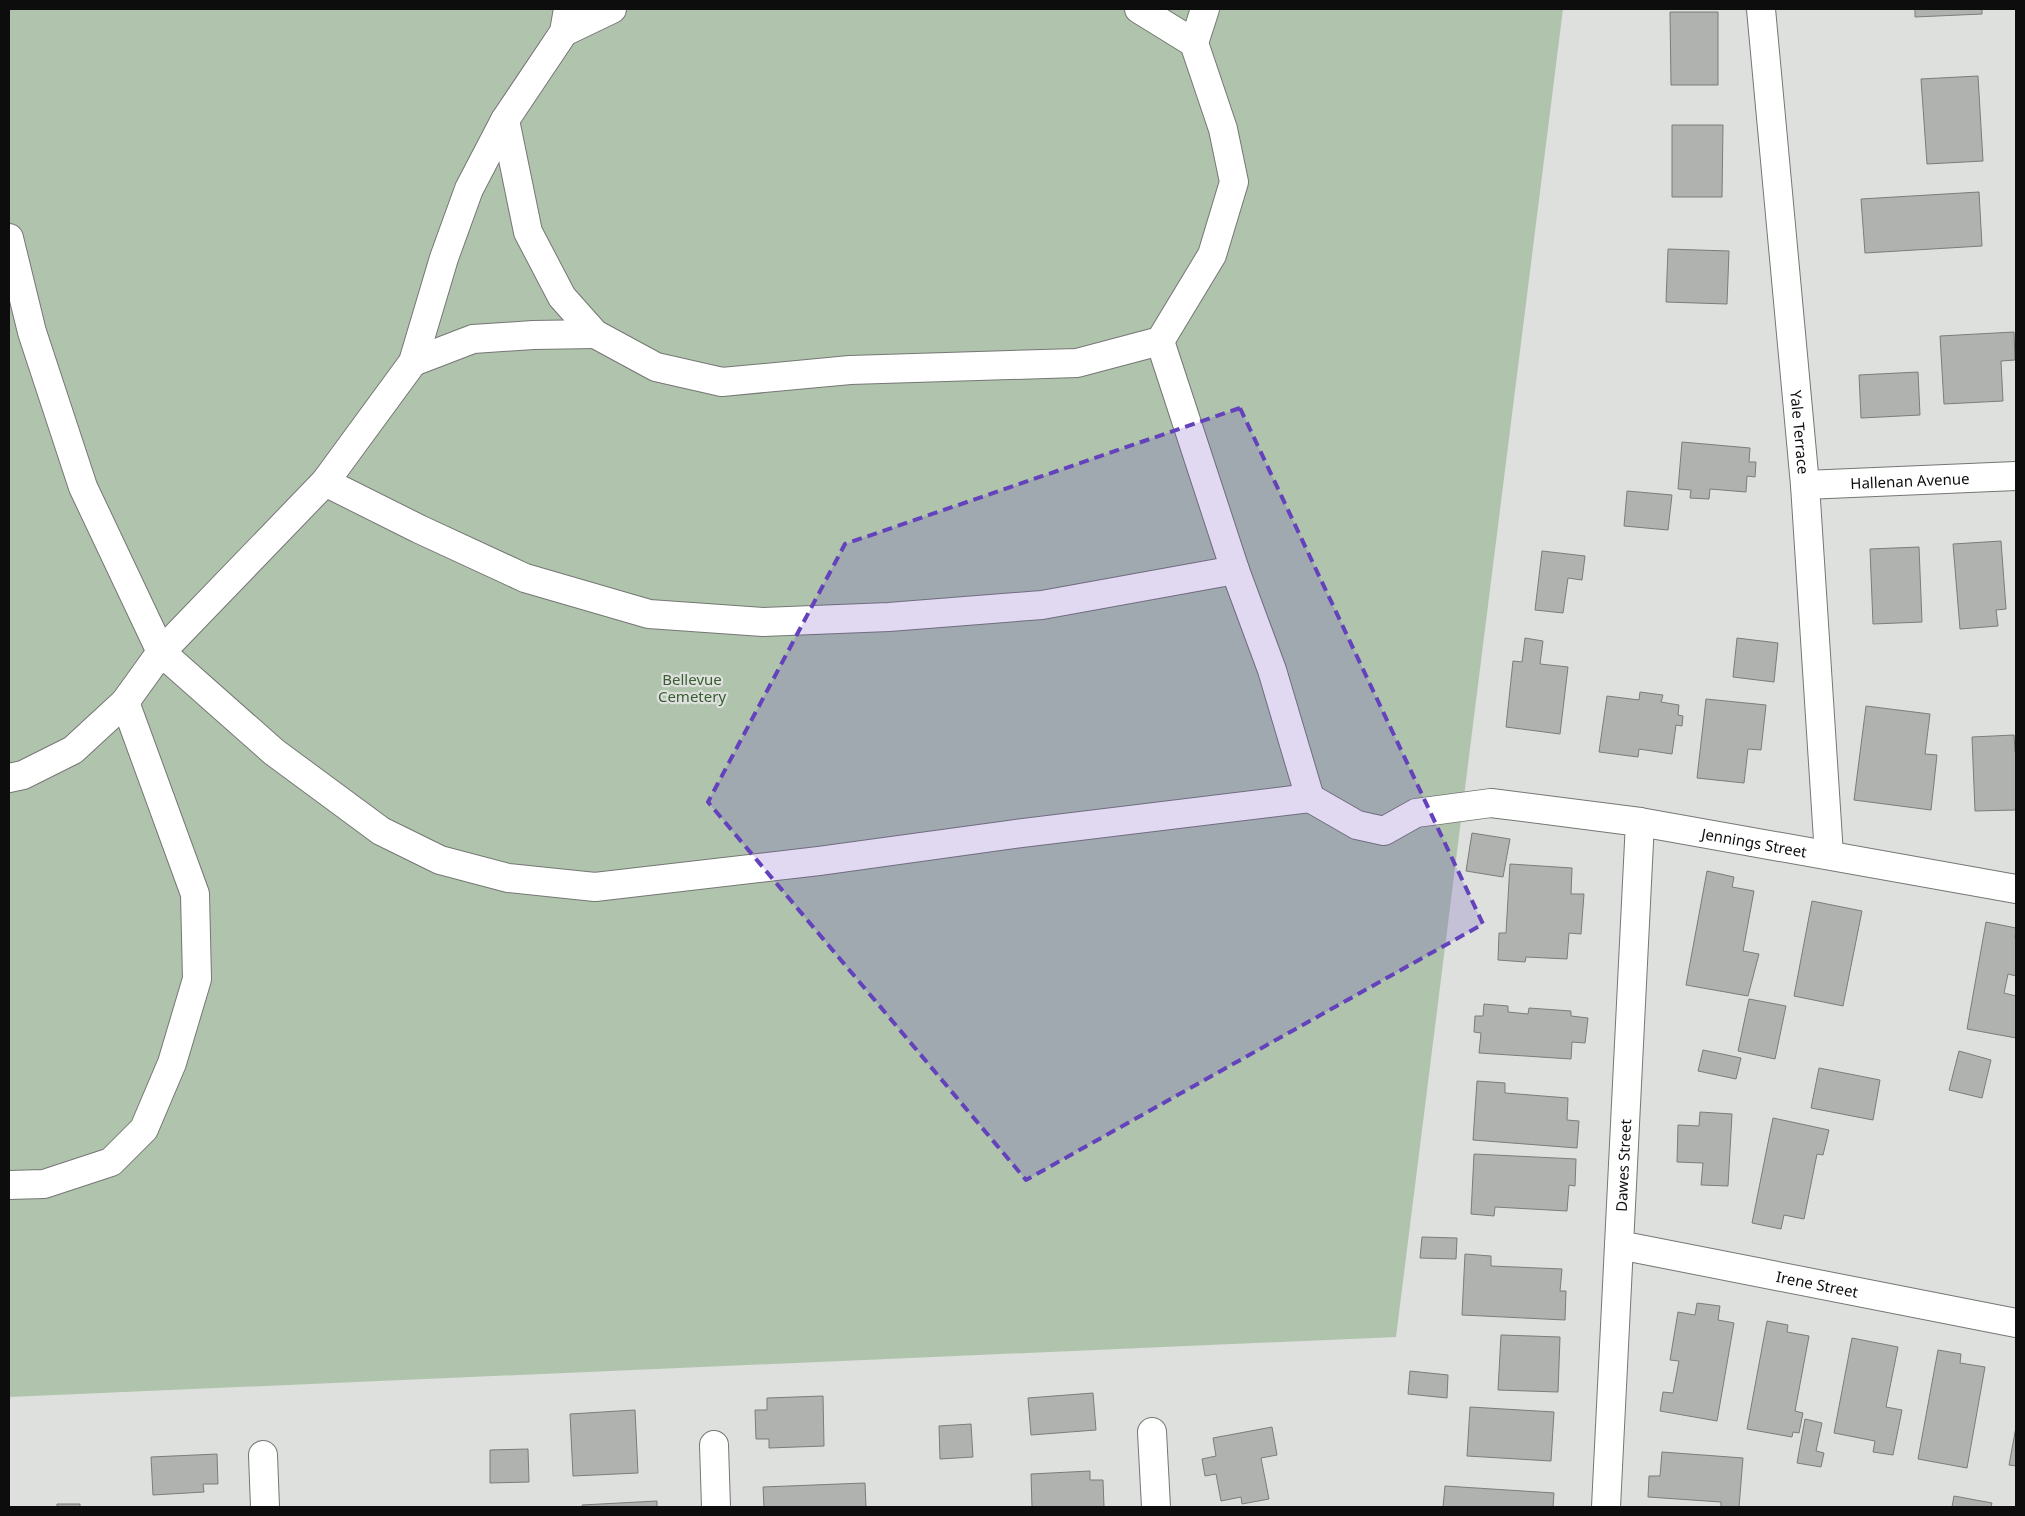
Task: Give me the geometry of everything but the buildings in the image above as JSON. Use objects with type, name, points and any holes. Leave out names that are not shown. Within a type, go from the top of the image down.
[{"type":"street","points":[[9,778],[23,775],[73,750],[125,702],[161,652],[325,482],[413,362],[444,258],[469,189],[505,120],[566,20],[612,9]]},
{"type":"street","points":[[1139,9],[1194,43]]},
{"type":"street","points":[[505,120],[528,232],[562,297],[595,334],[656,367],[722,382],[850,370],[1076,363],[1160,341],[1212,255],[1234,182],[1224,129],[1194,43],[1205,9]]},
{"type":"street","name":"Yale Terrace","points":[[1761,9],[1804,484],[1829,855]]},
{"type":"street","points":[[9,238],[32,332],[83,487],[161,652],[274,752],[381,830],[440,860],[508,878],[595,887],[819,861],[1015,834],[1310,798],[1272,670],[1235,570],[1160,341]]},
{"type":"street","points":[[413,362],[473,340],[533,335],[595,334]]},
{"type":"street","name":"Hallenan Avenue","points":[[1804,484],[2016,476]]},
{"type":"street","points":[[325,482],[524,578],[649,614],[763,622],[889,617],[1042,605],[1235,570]]},
{"type":"street","points":[[9,1184],[44,1184],[111,1162],[144,1129],[172,1063],[197,979],[195,894],[125,702]]},
{"type":"street","name":"Jennings Street","points":[[1310,798],[1357,825],[1384,831],[1416,813],[1491,803],[1640,822],[2016,889]]},
{"type":"street","name":"Dawes Street","points":[[1606,1507],[1640,822]]},
{"type":"street","name":"Irene Street","points":[[1619,1245],[2016,1324]]},
{"type":"street","points":[[1152,1432],[1156,1507]]},
{"type":"street","points":[[714,1445],[716,1507]]},
{"type":"street","points":[[263,1455],[265,1507]]},
{"type":"highlighted area","points":[[1240,408],[1483,924],[1026,1180],[708,802],[845,544]]},
{"type":"green space","name":"Bellevue Cemetery","points":[[9,9],[1563,9],[1396,1337],[9,1397]]}]
